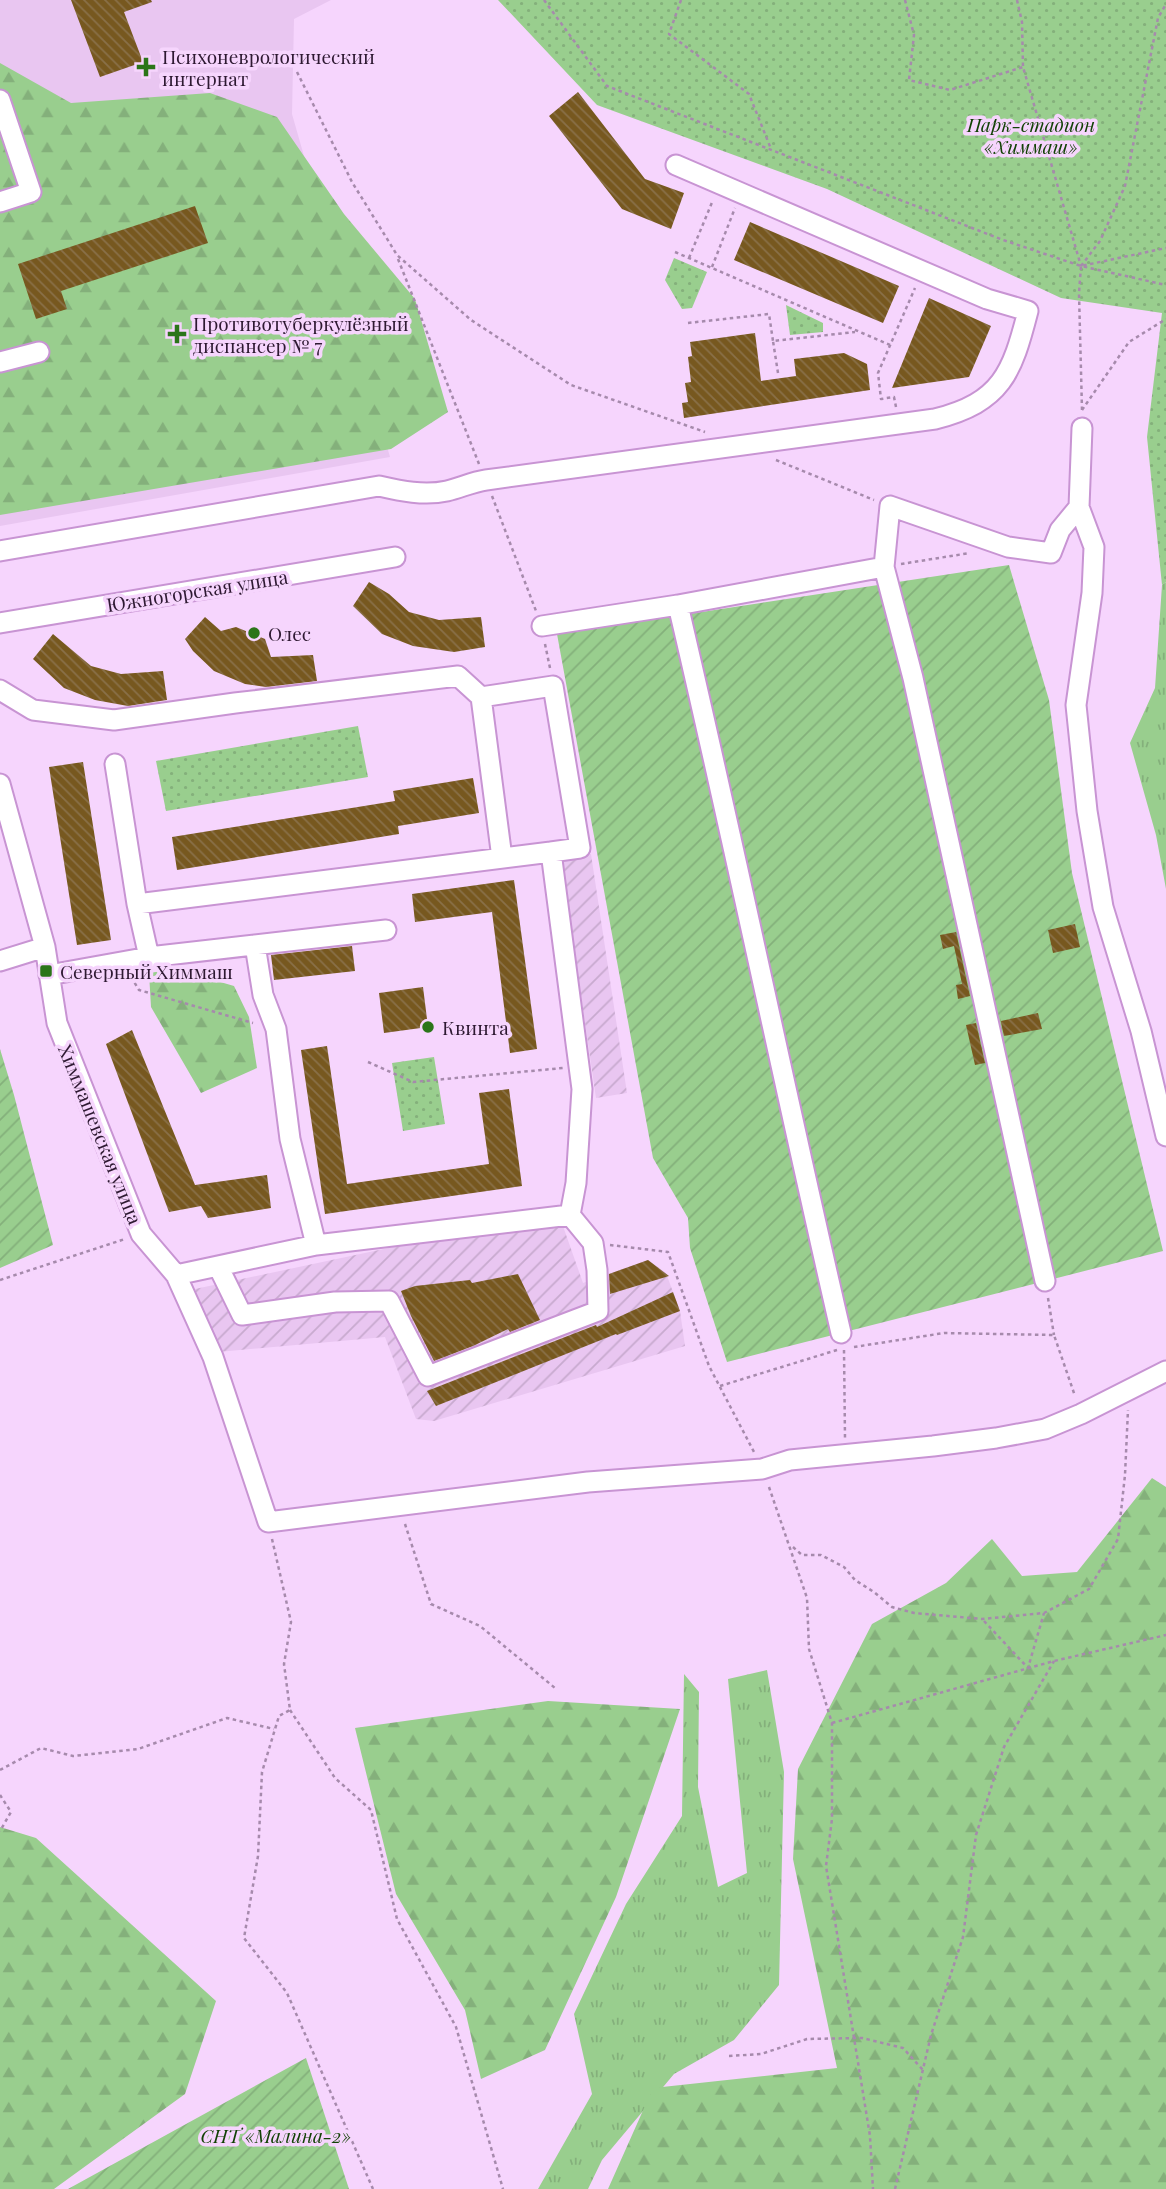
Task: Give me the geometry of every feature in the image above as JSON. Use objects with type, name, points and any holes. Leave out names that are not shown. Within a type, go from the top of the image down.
[{"type":"street","points":[[0,100],[31,192],[0,202]]},
{"type":"street","points":[[0,551],[379,486],[411,493],[446,492],[472,482],[899,424],[956,414],[978,403],[1000,385],[1017,352],[1028,311],[987,299],[676,165]]},
{"type":"street","points":[[0,362],[39,352]]},
{"type":"street","points":[[1082,419],[1079,507],[1094,547],[1093,593],[1076,705],[1087,811],[1103,907],[1141,1031],[1166,1136]]},
{"type":"street","points":[[1045,1281],[913,678],[884,567],[890,506],[1008,547],[1051,553],[1060,530],[1079,507]]},
{"type":"street","name":"Южногорская улица","points":[[0,623],[395,557]]},
{"type":"street","points":[[542,626],[678,605],[884,567]]},
{"type":"street","points":[[678,605],[842,1341]]},
{"type":"street","points":[[0,690],[33,710],[114,720],[458,676],[481,697],[502,858]]},
{"type":"street","points":[[137,904],[580,848],[553,686],[481,697]]},
{"type":"street","points":[[115,764],[137,904],[149,957]]},
{"type":"street","name":"Химмашевская улица","points":[[0,784],[45,947],[57,1023],[141,1234],[176,1275],[213,1357],[268,1522]]},
{"type":"street","points":[[551,852],[582,1089],[576,1183],[570,1215]]},
{"type":"street","points":[[49,975],[149,957],[386,930]]},
{"type":"street","points":[[255,945],[263,995],[276,1029],[290,1139],[316,1245]]},
{"type":"street","points":[[0,961],[45,947]]},
{"type":"street","points":[[176,1275],[316,1245],[570,1215]]},
{"type":"street","points":[[218,1266],[242,1315],[335,1302],[389,1301],[428,1376],[598,1311],[593,1243],[570,1215]]},
{"type":"street","points":[[268,1522],[588,1482],[762,1469],[790,1460],[996,1438],[1045,1429],[1166,1371]]},
{"type":"path","points":[[544,0],[607,86],[1003,240],[1081,266],[1166,285]]},
{"type":"path","points":[[681,0],[669,34],[749,94],[771,149]]},
{"type":"path","points":[[905,0],[914,35],[909,80],[950,90],[1023,67]]},
{"type":"path","points":[[1017,0],[1023,22],[1023,67],[1081,266],[1079,293],[1082,419]]},
{"type":"path","points":[[1081,266],[1100,241],[1125,186],[1158,18],[1166,4]]},
{"type":"path","points":[[298,72],[352,182],[397,256],[542,626],[553,686]]},
{"type":"path","points":[[689,258],[720,184]]},
{"type":"path","points":[[712,267],[741,194]]},
{"type":"path","points":[[1081,266],[1166,248]]},
{"type":"path","points":[[675,252],[890,345]]},
{"type":"path","points":[[397,256],[471,320],[571,385],[712,434]]},
{"type":"path","points":[[899,424],[894,397],[881,399],[878,373],[922,272]]},
{"type":"path","points":[[688,323],[769,314],[778,373]]},
{"type":"path","points":[[1082,419],[1129,342],[1166,319]]},
{"type":"path","points":[[773,341],[858,331]]},
{"type":"path","points":[[777,461],[890,506]]},
{"type":"path","points":[[884,567],[1008,547]]},
{"type":"path","points":[[121,962],[139,990],[276,1029]]},
{"type":"path","points":[[368,1062],[413,1082],[580,1067]]},
{"type":"path","points":[[0,1280],[141,1234]]},
{"type":"path","points":[[593,1243],[668,1251],[709,1366],[762,1469],[791,1545],[807,1598],[809,1649],[832,1723],[832,1819],[826,1866],[870,2136],[873,2189]]},
{"type":"path","points":[[1045,1281],[1054,1335],[1081,1414]]},
{"type":"path","points":[[720,1387],[842,1341],[944,1333],[1054,1335]]},
{"type":"path","points":[[842,1341],[845,1455]]},
{"type":"path","points":[[791,1545],[802,1555],[821,1555],[844,1567],[855,1580],[891,1606],[914,1613],[982,1619],[1044,1613],[1089,1589],[1118,1539],[1129,1417],[1125,1390]]},
{"type":"path","points":[[399,1506],[431,1604],[480,1626],[555,1688]]},
{"type":"path","points":[[268,1522],[291,1622],[284,1664],[290,1710],[335,1778],[371,1810],[397,1919],[456,2027],[503,2189]]},
{"type":"path","points":[[1028,1668],[1044,1613]]},
{"type":"path","points":[[982,1619],[1028,1668]]},
{"type":"path","points":[[832,1723],[1054,1661],[1166,1635]]},
{"type":"path","points":[[895,2189],[931,2035],[963,1937],[976,1835],[1004,1747],[1054,1661]]},
{"type":"path","points":[[290,1710],[279,1716],[262,1772],[258,1856],[244,1938],[287,1993],[373,2189]]},
{"type":"path","points":[[0,1770],[41,1748],[73,1756],[138,1749],[227,1718],[275,1729]]},
{"type":"path","points":[[0,1795],[11,1812],[0,1831]]},
{"type":"path","points":[[729,2056],[761,2054],[807,2039],[854,2038],[903,2048],[923,2070]]},
{"type":"shaded area","name":"Противотуберкулёзный диспансер № 7","points":[[0,0],[331,0],[294,19],[292,114],[390,457],[0,526]]},
{"type":"shaded area","points":[[591,854],[627,1093],[596,1098],[561,859]]},
{"type":"shaded area","points":[[558,1212],[583,1283],[648,1260],[666,1273],[680,1311],[685,1346],[434,1421],[416,1419],[385,1337],[218,1352],[195,1289]]},
{"type":"green space","name":"Парк-стадион «Химмаш»","points":[[498,0],[1166,0],[1166,582],[1162,585],[1147,437],[1162,313],[1061,298],[827,189],[597,105]]},
{"type":"green space","name":"Противотуберкулёзный диспансер № 7","points":[[0,63],[71,103],[210,93],[277,117],[344,214],[415,299],[448,412],[391,449],[0,515]]},
{"type":"green space","points":[[674,258],[707,272],[692,308],[682,309],[665,280]]},
{"type":"green space","points":[[786,305],[823,323],[823,332],[790,335]]},
{"type":"green space","points":[[1009,565],[1049,700],[1072,873],[1163,1251],[727,1362],[690,1248],[688,1218],[653,1158],[557,634]]},
{"type":"green space","points":[[1166,582],[1166,889],[1156,835],[1130,743],[1155,688],[1162,585]]},
{"type":"green space","points":[[358,726],[368,777],[166,811],[156,761]]},
{"type":"green space","points":[[176,969],[234,986],[249,1017],[257,1068],[201,1093],[151,1007],[149,973]]},
{"type":"green space","points":[[0,1049],[53,1245],[0,1268]]},
{"type":"green space","points":[[434,1057],[445,1124],[403,1131],[392,1063]]},
{"type":"green space","points":[[1152,1478],[1166,1487],[1166,2189],[608,2189],[653,2088],[837,2068],[793,1859],[798,1769],[872,1624],[946,1583],[992,1539],[1022,1576],[1077,1572]]},
{"type":"green space","points":[[767,1670],[784,1772],[779,1985],[734,2040],[674,2074],[602,2160],[588,2189],[538,2189],[592,2094],[574,2014],[626,1904],[682,1816],[684,1674],[699,1692],[698,1787],[718,1887],[747,1873],[728,1679]]},
{"type":"green space","points":[[548,1701],[680,1709],[616,1897],[545,2050],[481,2079],[465,2010],[396,1894],[355,1728]]},
{"type":"green space","points":[[0,1827],[36,1838],[216,2001],[185,2094],[54,2189],[0,2189]]},
{"type":"green space","name":"СНТ «Малина-2»","points":[[306,2058],[349,2189],[68,2189]]},
{"type":"building","points":[[71,0],[151,0],[152,2],[124,12],[143,62],[100,77]]},
{"type":"building","points":[[578,92],[645,179],[684,193],[671,229],[622,209],[549,116]]},
{"type":"building","points":[[195,206],[208,243],[61,291],[67,309],[36,319],[18,264]]},
{"type":"building","points":[[750,222],[899,286],[883,323],[734,260]]},
{"type":"building","points":[[929,298],[991,326],[969,377],[892,388]]},
{"type":"building","points":[[755,333],[761,381],[796,376],[794,359],[844,353],[867,364],[870,390],[684,418],[682,403],[688,402],[685,383],[691,382],[688,357],[692,356],[690,342]]},
{"type":"building","points":[[369,582],[389,594],[409,612],[439,620],[481,617],[485,647],[454,652],[413,646],[382,634],[353,606]]},
{"type":"building","points":[[205,617],[221,631],[236,627],[265,639],[271,657],[313,655],[317,681],[266,687],[245,684],[214,671],[193,651],[185,639]]},
{"type":"building","points":[[53,634],[91,666],[121,674],[163,671],[167,700],[128,706],[95,700],[64,688],[33,659]]},
{"type":"building","points":[[83,762],[111,940],[77,945],[49,767]]},
{"type":"building","points":[[473,778],[479,813],[398,826],[399,834],[177,870],[172,837],[395,801],[393,791]]},
{"type":"building","points":[[514,880],[537,1049],[510,1053],[492,912],[415,922],[412,894]]},
{"type":"building","points":[[1075,924],[1080,947],[1053,953],[1048,930]]},
{"type":"building","points":[[956,932],[970,996],[958,999],[956,985],[962,984],[954,946],[943,949],[940,935]]},
{"type":"building","points":[[352,946],[355,971],[274,980],[271,955]]},
{"type":"building","points":[[423,987],[428,1027],[384,1033],[379,993]]},
{"type":"building","points":[[1038,1013],[1042,1029],[1004,1036],[1000,1018],[1001,1021]]},
{"type":"building","points":[[976,1023],[985,1063],[975,1065],[966,1025]]},
{"type":"building","points":[[132,1030],[195,1185],[267,1175],[271,1208],[208,1218],[201,1206],[169,1212],[106,1044]]},
{"type":"building","points":[[327,1046],[347,1184],[489,1164],[479,1093],[509,1089],[522,1186],[325,1214],[301,1050]]},
{"type":"building","points":[[648,1260],[669,1276],[610,1294],[609,1274]]},
{"type":"building","points":[[518,1274],[540,1320],[510,1332],[508,1329],[434,1361],[401,1291],[415,1286],[470,1280],[472,1283]]},
{"type":"building","points":[[673,1292],[680,1311],[436,1406],[427,1391],[596,1325],[597,1327]]},
{"type":"place","name":"Психоневрологический интернат","points":[[146,67]]},
{"type":"place","name":"Противотуберкулёзный диспансер № 7","points":[[177,334]]},
{"type":"place","name":"Олес","points":[[254,633]]},
{"type":"place","name":"Северный Химмаш","points":[[46,971]]},
{"type":"place","name":"Квинта","points":[[428,1027]]}]
